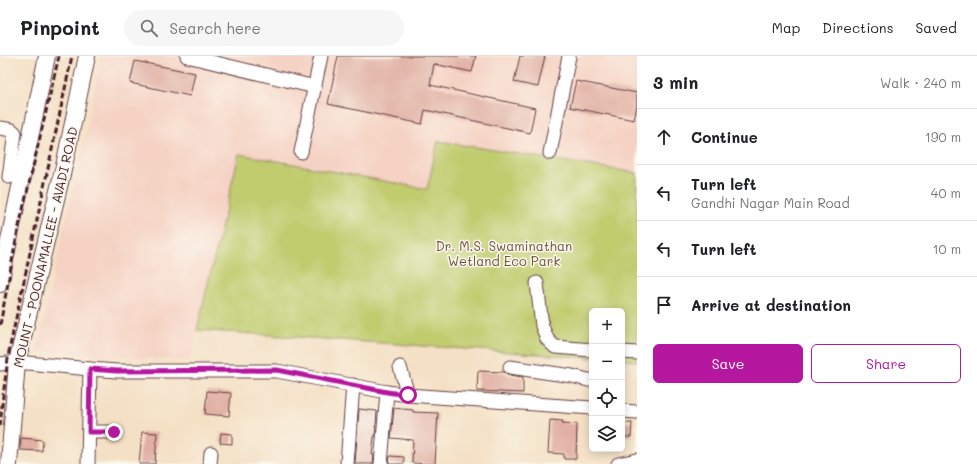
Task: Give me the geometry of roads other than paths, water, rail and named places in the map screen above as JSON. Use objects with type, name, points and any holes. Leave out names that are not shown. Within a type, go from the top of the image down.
[{"type":"main road","points":[[0,284],[10,177],[47,56]]},
{"type":"main road","name":"MOUNT - POONAMALLEE - AVADI ROAD","points":[[9,464],[18,362],[62,173],[87,56]]},
{"type":"street","points":[[187,56],[315,87]]},
{"type":"street","points":[[301,152],[321,56]]},
{"type":"street","points":[[550,153],[569,56]]},
{"type":"street","points":[[0,128],[12,130],[15,133],[10,177]]},
{"type":"street","points":[[537,283],[542,326],[547,339],[555,347],[589,350]]},
{"type":"street","points":[[625,352],[637,354]]},
{"type":"street","points":[[0,364],[18,362],[117,371],[277,370],[408,395],[589,408]]},
{"type":"street","points":[[400,367],[408,395]]},
{"type":"street","points":[[510,367],[589,379]]},
{"type":"street","points":[[88,464],[90,369]]},
{"type":"street","points":[[347,464],[354,385]]},
{"type":"street","points":[[381,464],[387,392]]},
{"type":"street","points":[[625,411],[637,412]]},
{"type":"street","points":[[89,432],[114,432]]},
{"type":"street","points":[[618,464],[637,460]]},
{"type":"railway","points":[[0,325],[17,235],[59,56]]},
{"type":"railway","points":[[0,426],[9,351],[72,56]]},
{"type":"park label","name":"Dr. M.S. Swaminathan Wetland Eco Park","points":[[504,252]]}]
